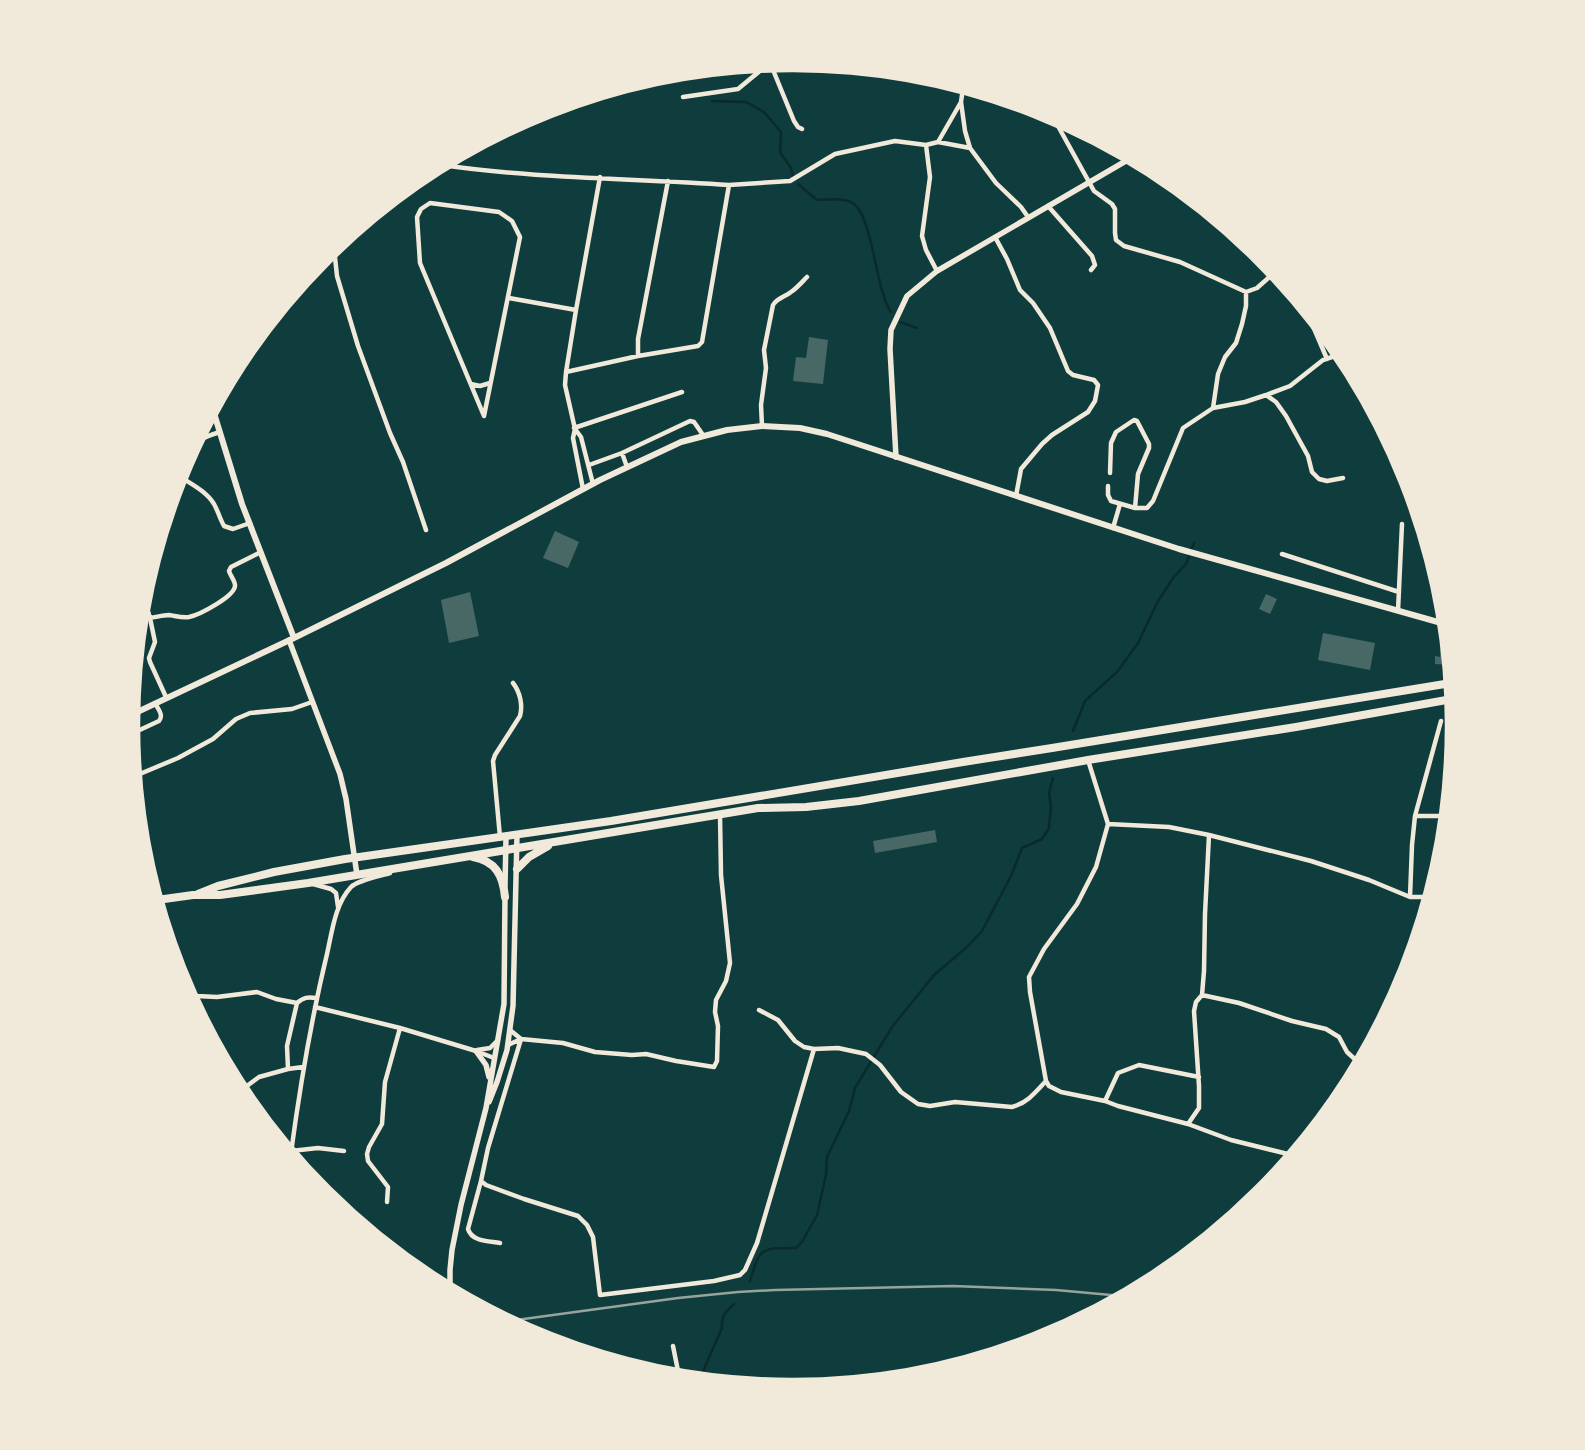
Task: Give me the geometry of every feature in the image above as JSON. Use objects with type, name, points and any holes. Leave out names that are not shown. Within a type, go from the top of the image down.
[{"type":"highway","points":[[193,895],[228,883],[354,858],[611,822],[954,763],[1445,684]]},
{"type":"highway","points":[[163,899],[193,895],[230,894],[308,883],[758,808],[806,807],[859,801],[1088,760],[1296,728],[1445,700]]},
{"type":"highway","points":[[517,869],[529,857],[559,841]]},
{"type":"highway","points":[[469,856],[489,862],[496,869],[501,878],[505,897]]},
{"type":"main road","points":[[216,418],[250,523],[292,639]]},
{"type":"main road","points":[[139,711],[292,639],[446,563],[583,489],[681,442],[727,430],[762,426],[800,428],[827,434],[1179,549],[1438,622]]},
{"type":"street","points":[[774,72],[794,121],[802,129]]},
{"type":"street","points":[[683,97],[738,89],[757,73]]},
{"type":"street","points":[[963,94],[965,131],[970,148],[996,182],[1021,207],[1028,217]]},
{"type":"street","points":[[938,142],[962,102]]},
{"type":"street","points":[[1060,129],[1094,191],[1112,204],[1115,209],[1116,240],[1124,246],[1180,262],[1246,292],[1257,288],[1268,277]]},
{"type":"street","points":[[454,166],[543,176],[729,185],[790,181],[835,154],[895,141],[926,145],[938,142],[970,148]]},
{"type":"street","points":[[926,145],[930,177],[922,236],[926,250],[937,271]]},
{"type":"street","points":[[896,457],[890,349],[891,330],[907,296],[937,271],[1124,162]]},
{"type":"street","points":[[583,489],[573,438],[574,428],[565,385],[576,310],[600,178]]},
{"type":"street","points":[[638,356],[638,339],[668,181]]},
{"type":"street","points":[[566,372],[638,356],[698,346],[702,342],[729,185]]},
{"type":"street","points":[[430,202],[499,212],[512,221],[520,237],[508,298],[484,416],[420,263],[417,217],[421,209],[430,202]]},
{"type":"street","points":[[1048,206],[1092,256],[1095,265],[1091,270]]},
{"type":"street","points":[[995,237],[1008,259],[1020,290],[1033,303],[1050,328],[1068,372],[1094,380],[1098,385],[1095,401],[1088,412],[1052,435],[1042,444],[1022,470],[1016,496]]},
{"type":"street","points":[[335,258],[337,276],[358,346],[390,433],[403,462],[426,530]]},
{"type":"street","points":[[762,426],[761,405],[766,368],[764,350],[773,305],[776,300],[784,297],[807,277]]},
{"type":"street","points":[[1213,408],[1218,374],[1225,357],[1236,343],[1242,324],[1246,306],[1246,292]]},
{"type":"street","points":[[508,298],[576,310]]},
{"type":"street","points":[[1317,335],[1327,359]]},
{"type":"street","points":[[1108,486],[1108,495],[1112,501],[1135,508],[1148,508],[1153,501],[1183,428],[1213,408],[1245,402],[1290,386],[1320,362],[1332,357]]},
{"type":"street","points":[[470,384],[480,386],[490,384]]},
{"type":"street","points":[[574,428],[682,392]]},
{"type":"street","points":[[1266,395],[1276,402],[1286,416],[1308,456],[1312,472],[1319,479],[1327,481],[1343,478]]},
{"type":"street","points":[[1110,473],[1111,443],[1116,432],[1134,420],[1137,421],[1149,444],[1149,448],[1138,474],[1135,508]]},
{"type":"street","points":[[589,465],[622,453],[690,421],[694,422],[704,435]]},
{"type":"street","points":[[574,428],[581,437],[594,484]]},
{"type":"street","points":[[206,436],[220,432]]},
{"type":"street","points":[[622,453],[627,467]]},
{"type":"street","points":[[187,480],[202,491],[214,504],[224,526],[233,529],[250,523]]},
{"type":"street","points":[[1113,528],[1120,504]]},
{"type":"street","points":[[1398,611],[1402,524]]},
{"type":"street","points":[[150,618],[164,615],[191,616],[208,609],[228,596],[234,589],[235,583],[229,570],[231,567],[261,552]]},
{"type":"street","points":[[1282,554],[1399,592]]},
{"type":"street","points":[[148,613],[154,642],[149,658],[166,697]]},
{"type":"street","points":[[292,639],[312,702],[340,774],[346,799],[357,875]]},
{"type":"street","points":[[450,1281],[452,1250],[461,1205],[486,1108],[504,1004],[506,849],[493,761],[495,754],[522,711],[519,690],[513,683]]},
{"type":"street","points":[[141,774],[178,758],[214,739],[236,719],[250,713],[292,709],[312,702]]},
{"type":"street","points":[[139,730],[159,721],[162,715],[155,703]]},
{"type":"street","points":[[1410,897],[1415,816],[1441,721]]},
{"type":"street","points":[[1088,760],[1108,824],[1096,867],[1077,904],[1044,950],[1029,977],[1046,1081],[1049,1086],[1061,1092],[1105,1101],[1188,1124],[1231,1140],[1286,1154]]},
{"type":"street","points":[[510,1030],[521,1039],[563,1044],[595,1052],[653,1054],[676,1061],[714,1067],[718,1061],[716,1000],[726,981],[730,962],[721,875],[720,814]]},
{"type":"street","points":[[1415,816],[1440,816]]},
{"type":"street","points":[[1108,824],[1169,827],[1209,835],[1311,861],[1369,880],[1410,897],[1423,897]]},
{"type":"street","points":[[486,1108],[498,1082],[508,1047],[513,1006],[517,835]]},
{"type":"street","points":[[1188,1124],[1199,1108],[1199,1077],[1194,1010],[1196,1002],[1202,995],[1209,835]]},
{"type":"street","points":[[292,1145],[303,1068],[316,998],[339,908],[353,885],[408,867]]},
{"type":"street","points":[[308,883],[332,888],[336,893],[339,908]]},
{"type":"street","points":[[198,996],[218,997],[257,992],[276,999],[297,1003]]},
{"type":"street","points":[[1202,995],[1238,1003],[1292,1021],[1326,1029],[1339,1037],[1347,1052],[1355,1059]]},
{"type":"street","points":[[288,1070],[287,1046],[297,1003],[308,997],[316,998]]},
{"type":"street","points":[[315,1007],[400,1028],[494,1058]]},
{"type":"street","points":[[759,1010],[778,1020],[795,1041],[804,1047],[814,1049],[838,1048],[866,1054],[880,1065],[901,1092],[918,1104],[930,1106],[955,1102],[1012,1108],[1029,1100],[1046,1081]]},
{"type":"street","points":[[387,1202],[388,1187],[368,1161],[367,1154],[382,1124],[385,1082],[400,1028]]},
{"type":"street","points":[[494,1058],[521,1039]]},
{"type":"street","points":[[500,1243],[473,1238],[468,1229],[488,1148],[521,1039]]},
{"type":"street","points":[[476,1051],[490,1048],[498,1040]]},
{"type":"street","points":[[481,1181],[486,1185],[524,1199],[578,1216],[587,1225],[593,1236],[600,1295],[714,1281],[740,1275],[745,1270],[758,1243],[814,1049]]},
{"type":"street","points":[[476,1051],[486,1065],[490,1079]]},
{"type":"street","points":[[1105,1101],[1118,1073],[1139,1065],[1199,1077]]},
{"type":"street","points":[[247,1085],[259,1077],[303,1068]]},
{"type":"street","points":[[297,1151],[318,1148],[344,1151]]},
{"type":"street","points":[[673,1346],[677,1368]]},
{"type":"building","points":[[809,337],[828,340],[823,384],[793,381],[796,357],[806,358]]},
{"type":"building","points":[[555,531],[579,542],[568,568],[543,558]]},
{"type":"building","points":[[470,592],[479,636],[449,643],[441,600]]},
{"type":"building","points":[[1266,594],[1277,599],[1270,614],[1259,609]]},
{"type":"building","points":[[1323,633],[1375,643],[1370,670],[1318,660]]},
{"type":"building","points":[[1441,641],[1443,665],[1435,664],[1435,656],[1440,657]]},
{"type":"building","points":[[935,830],[937,842],[875,853],[873,841]]},
{"type":"waterway","points":[[712,101],[746,102],[764,112],[781,132],[780,152],[791,168],[793,176]]},
{"type":"waterway","points":[[798,184],[817,200],[843,200],[851,202],[858,209],[869,235],[881,287],[891,312]]},
{"type":"waterway","points":[[900,322],[917,328]]},
{"type":"waterway","points":[[1073,731],[1085,701],[1117,672],[1138,643],[1157,603],[1173,578],[1186,564],[1194,543]]},
{"type":"waterway","points":[[750,1281],[756,1262],[764,1252],[775,1248],[796,1248],[802,1242],[817,1215],[826,1175],[827,1157],[849,1111],[855,1088],[892,1027],[934,975],[967,947],[982,931],[1011,876],[1022,848],[1042,839],[1049,828],[1051,806],[1049,793],[1053,778]]},
{"type":"waterway","points":[[703,1372],[722,1328],[723,1317],[734,1304]]},
{"type":"railway","points":[[521,1319],[678,1298],[775,1290],[953,1286],[1056,1290],[1112,1295]]}]
